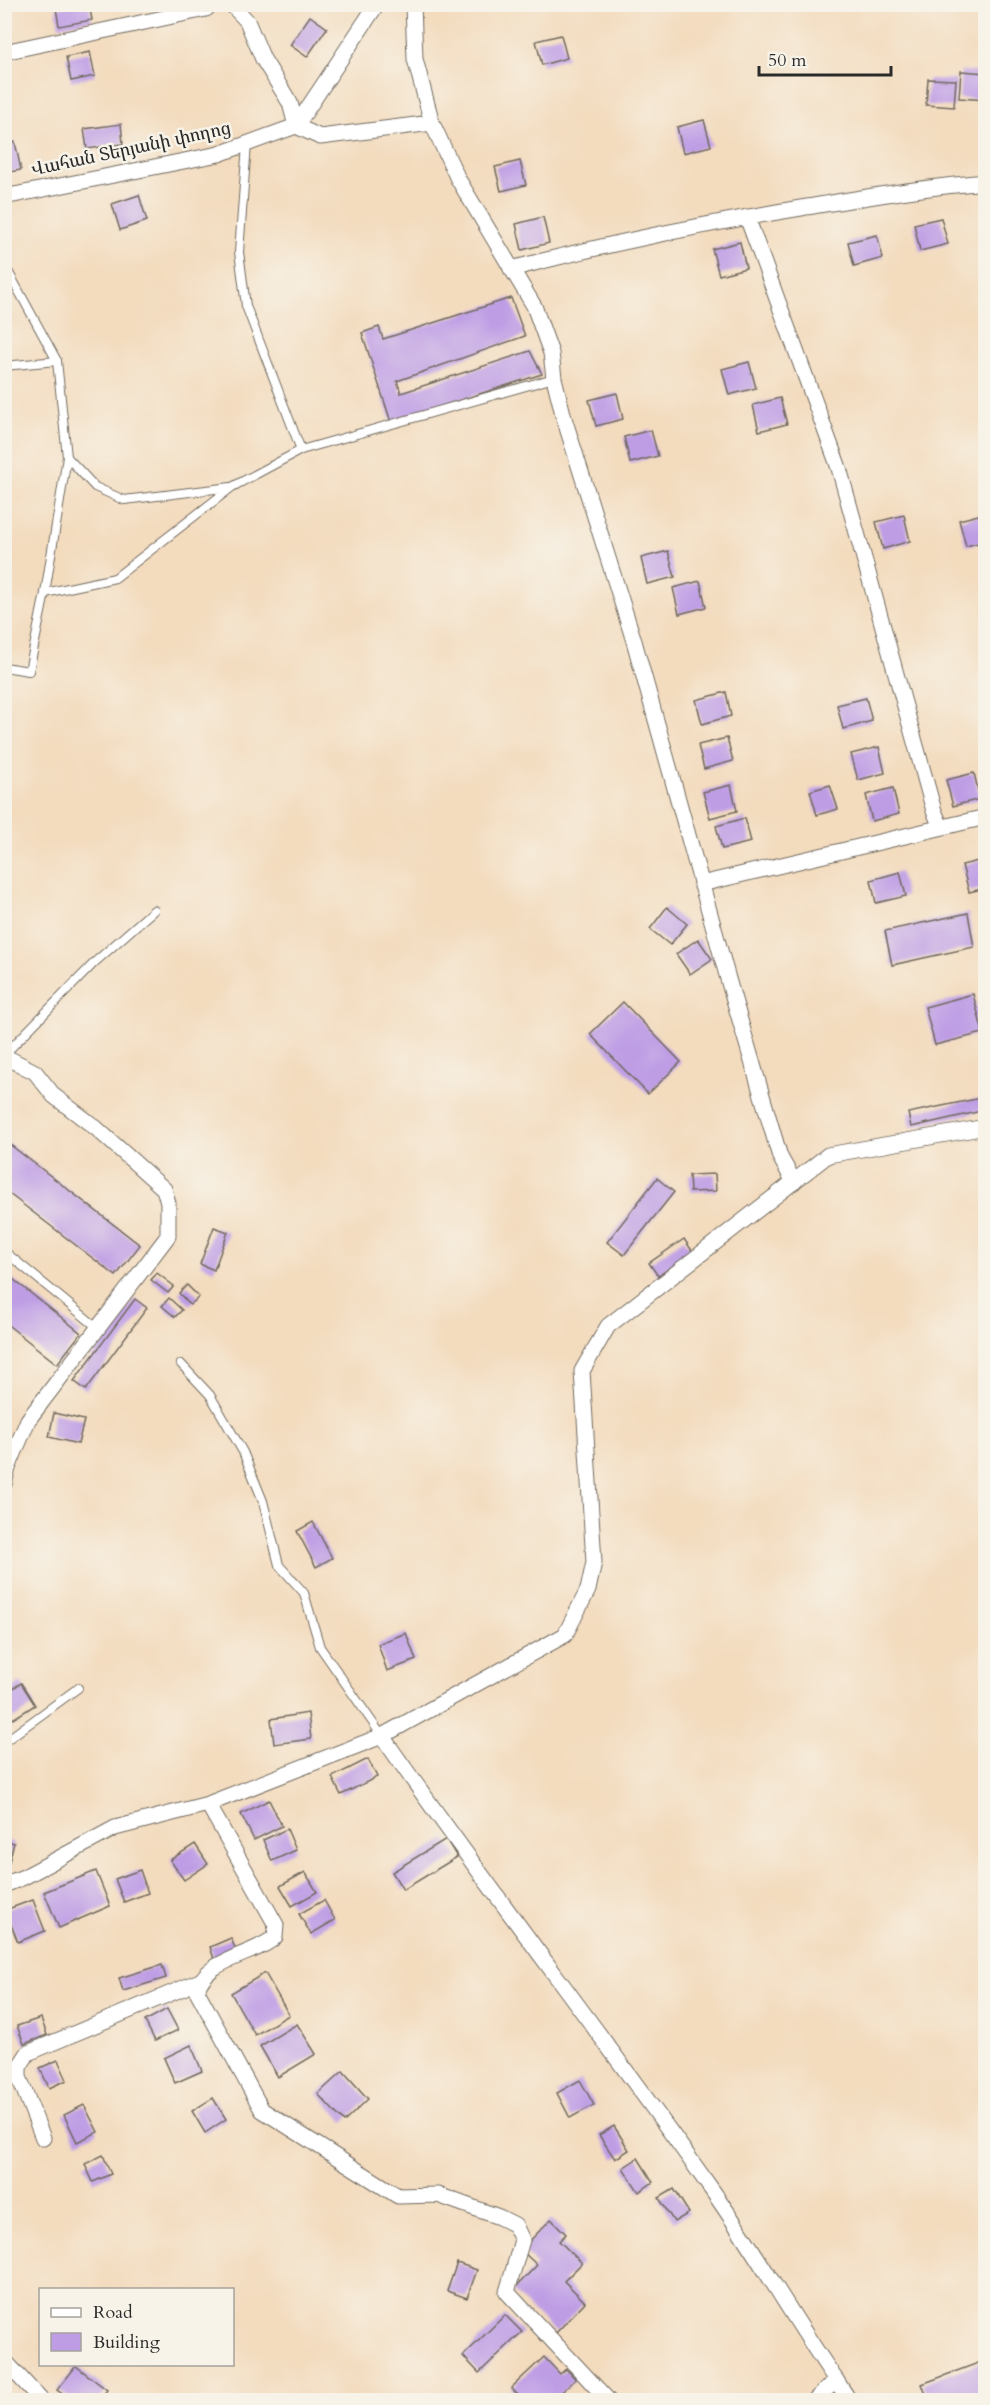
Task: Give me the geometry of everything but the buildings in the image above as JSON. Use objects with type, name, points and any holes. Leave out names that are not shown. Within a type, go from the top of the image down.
[{"type":"street","points":[[4,52],[206,9],[212,4]]},
{"type":"street","points":[[231,4],[247,21],[263,59],[290,104],[296,126]]},
{"type":"street","points":[[296,126],[377,4]]},
{"type":"street","points":[[413,4],[415,59],[432,123],[458,179],[534,306],[551,353],[554,378],[564,418],[634,641],[780,1157],[794,1182]]},
{"type":"street","points":[[296,126],[320,137],[432,123]]},
{"type":"street","name":"Վահան Տերյանի փողոց","points":[[4,197],[219,154],[296,126]]},
{"type":"street","points":[[511,269],[570,253],[747,217],[923,188],[986,182]]},
{"type":"street","points":[[747,217],[839,468],[934,811],[941,827]]},
{"type":"street","points":[[701,884],[986,817]]},
{"type":"street","points":[[4,1056],[35,1072],[54,1096],[96,1128],[164,1189],[168,1203],[168,1236],[28,1420],[8,1468],[4,1484]]},
{"type":"street","points":[[4,1885],[24,1877],[116,1828],[208,1804],[382,1736],[565,1635],[588,1590],[594,1563],[582,1371],[608,1326],[828,1155],[986,1127]]},
{"type":"street","points":[[382,1736],[466,1856],[714,2192],[849,2400]]},
{"type":"street","points":[[43,2138],[19,2076],[20,2067],[28,2053],[200,1981],[211,1969],[266,1945],[275,1936],[276,1925],[208,1804]]},
{"type":"street","points":[[200,1981],[197,1991],[262,2110],[398,2196],[438,2195],[499,2217],[514,2225],[522,2240],[507,2292],[608,2400]]},
{"type":"street","points":[[4,2360],[41,2400]]},
{"type":"street","points":[[814,2400],[836,2380]]},
{"type":"lane","points":[[247,143],[239,252],[246,306],[301,450]]},
{"type":"lane","points":[[4,264],[9,280],[57,361],[67,457],[45,593],[29,671],[4,667]]},
{"type":"lane","points":[[4,366],[57,361]]},
{"type":"lane","points":[[45,593],[115,578],[232,487],[301,450],[554,378]]},
{"type":"lane","points":[[67,457],[94,487],[124,500],[232,487]]},
{"type":"lane","points":[[4,1056],[94,962],[154,910]]},
{"type":"lane","points":[[4,1251],[98,1328]]},
{"type":"lane","points":[[181,1364],[210,1395],[243,1452],[263,1501],[279,1565],[304,1593],[320,1647],[382,1736]]},
{"type":"lane","points":[[4,1742],[78,1688]]}]
